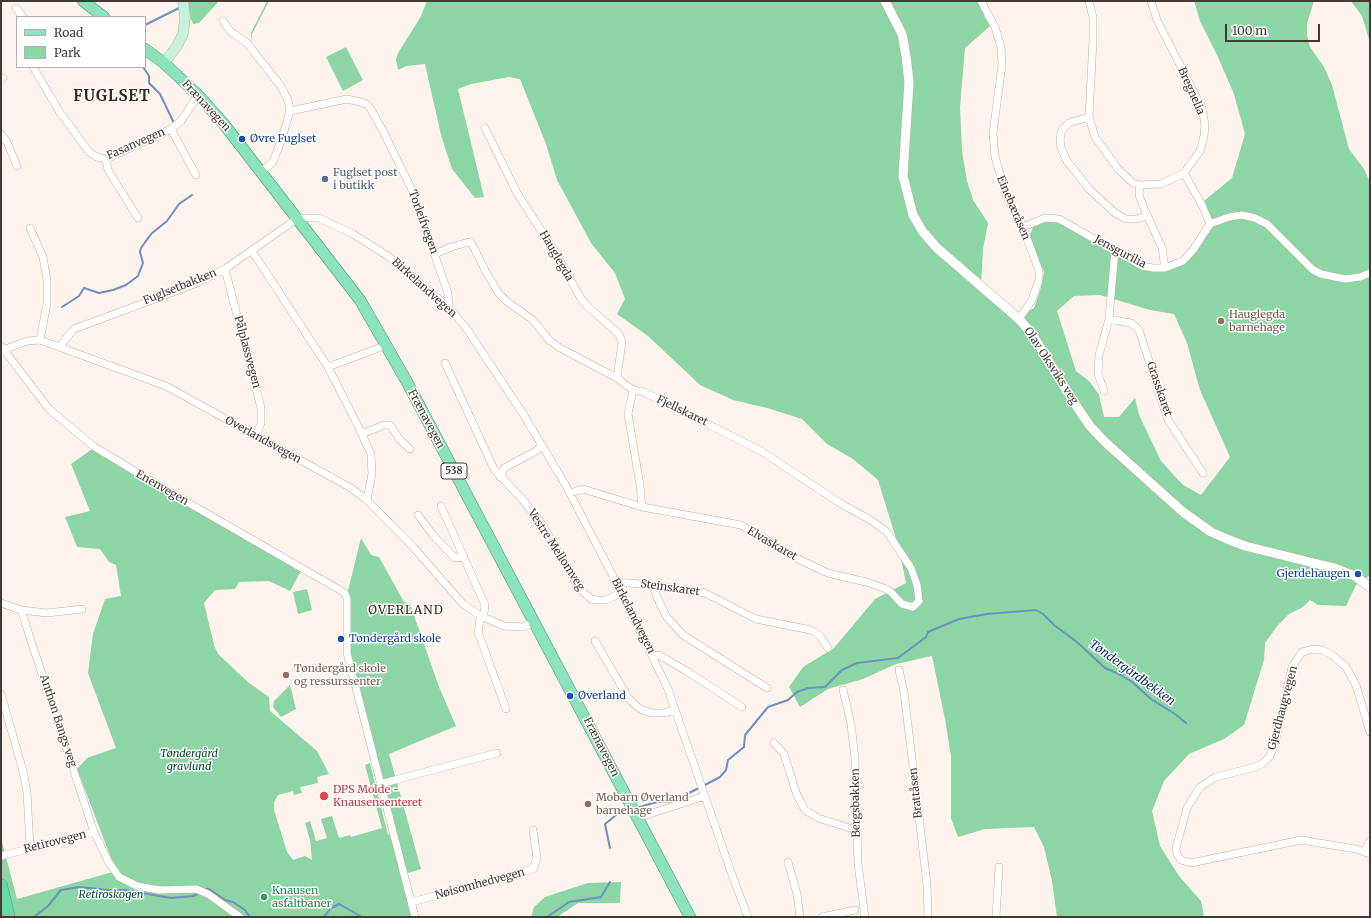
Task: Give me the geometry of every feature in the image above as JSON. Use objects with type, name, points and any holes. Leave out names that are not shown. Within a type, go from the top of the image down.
[{"type":"highway","points":[[1,885],[9,917]]},
{"type":"main road","points":[[83,1],[103,16]]},
{"type":"main road","points":[[164,63],[177,46],[183,34],[185,18],[183,1]]},
{"type":"main road","name":"Frænavegen","points":[[146,49],[164,63],[224,122],[356,294],[387,345],[690,917]]},
{"type":"street","name":"Olav Oksviks veg","points":[[885,1],[902,34],[906,56],[909,82],[903,176],[913,215],[923,232],[937,248],[1019,319],[1032,334],[1090,426],[1105,442],[1183,512],[1211,532],[1244,546],[1334,568],[1355,576],[1370,587]]},
{"type":"street","name":"Einebæråsen","points":[[981,1],[995,27],[1001,47],[1002,65],[993,133],[995,157],[1007,197],[1023,227],[1037,266],[1039,280],[1032,300],[1019,319]]},
{"type":"street","points":[[1089,1],[1092,18],[1093,40],[1089,117],[1095,137],[1118,169],[1140,185],[1161,184],[1184,173],[1202,205],[1210,224],[1229,217],[1242,215],[1255,218],[1267,224],[1312,270],[1321,274],[1345,279],[1360,277],[1370,273]]},
{"type":"street","name":"Bregnelia","points":[[1151,1],[1157,20],[1202,108],[1205,125],[1200,151],[1184,173]]},
{"type":"street","points":[[16,8],[22,16]]},
{"type":"street","points":[[223,21],[231,32],[247,43],[267,68],[288,100],[290,111],[273,162],[262,171]]},
{"type":"street","name":"Fasanvegen","points":[[34,68],[59,111],[89,152],[97,157],[106,159],[171,129],[181,121],[198,95]]},
{"type":"street","name":"Torleifvegen","points":[[290,111],[347,99],[364,102],[369,106],[412,190],[448,294],[449,308]]},
{"type":"street","points":[[1089,117],[1069,123],[1062,130],[1060,139],[1061,148],[1067,161],[1080,180],[1114,213],[1126,220],[1146,216]]},
{"type":"street","name":"Hauglegda","points":[[485,128],[517,193],[554,250],[580,297],[587,306],[619,334],[622,342],[617,378]]},
{"type":"street","points":[[171,129],[196,175]]},
{"type":"street","points":[[1,134],[7,142],[17,166]]},
{"type":"street","points":[[106,159],[108,170],[138,218]]},
{"type":"street","points":[[1140,185],[1140,195],[1146,216],[1162,248],[1165,268]]},
{"type":"street","name":"Fuglsetbakken","points":[[59,347],[74,329],[197,283],[225,269],[298,218]]},
{"type":"street","name":"Birkelandvegen","points":[[298,218],[319,218],[353,234],[388,256],[449,308],[483,351],[542,445],[570,493],[653,656],[675,710],[748,917]]},
{"type":"street","name":"Jensgurilia","points":[[1023,227],[1044,218],[1059,219],[1142,266],[1165,268],[1183,261],[1193,250],[1210,224]]},
{"type":"street","points":[[2,348],[27,341],[40,340],[47,304],[47,280],[43,257],[30,228]]},
{"type":"street","name":"Fjellskaret","points":[[435,254],[466,242],[472,244],[487,274],[500,294],[509,303],[533,320],[549,340],[583,362],[617,378],[633,390],[644,392],[761,451],[887,532],[911,568],[917,585],[919,601]]},
{"type":"street","points":[[1104,391],[1098,374],[1099,355],[1109,319],[1116,250]]},
{"type":"street","points":[[252,251],[328,368],[362,434],[371,454],[372,474],[367,500]]},
{"type":"street","name":"Pålplassvegen","points":[[225,269],[261,408],[261,423],[256,436]]},
{"type":"street","name":"Grasskaret","points":[[1109,319],[1131,323],[1139,330],[1168,420],[1203,473]]},
{"type":"street","name":"Øverlandsvegen","points":[[40,340],[166,386],[351,488],[367,500],[414,548],[463,604],[481,616],[504,626],[524,627],[534,622]]},
{"type":"street","points":[[328,368],[387,345]]},
{"type":"street","name":"Enenvegen","points":[[2,348],[49,409],[93,446],[345,593],[348,599],[347,653],[380,784]]},
{"type":"street","name":"Vestre Mellomveg","points":[[445,363],[494,469],[523,500],[544,527],[579,588],[591,599],[598,600],[606,600],[621,593]]},
{"type":"street","points":[[633,390],[628,414],[640,485],[642,507]]},
{"type":"street","points":[[362,434],[387,424],[392,427],[400,440],[410,449]]},
{"type":"street","points":[[500,477],[504,468],[536,451],[542,445]]},
{"type":"street","name":"Elvaskaret","points":[[570,493],[583,489],[642,507],[741,525],[802,561],[828,573],[870,583],[886,589],[891,592],[902,604],[913,607],[919,601]]},
{"type":"street","points":[[441,506],[485,605],[484,613],[481,616],[478,627],[479,638],[506,709]]},
{"type":"street","points":[[418,514],[433,535],[455,558],[464,558]]},
{"type":"street","name":"Steinskaret","points":[[616,582],[653,585],[705,593],[756,619],[811,630],[820,636],[828,648]]},
{"type":"street","points":[[653,585],[666,616],[683,635],[767,688]]},
{"type":"street","points":[[1,603],[21,610],[47,613],[82,608]]},
{"type":"street","name":"Anthon Bangs veg","points":[[21,610],[94,832]]},
{"type":"street","points":[[596,641],[630,699],[640,709],[663,713],[675,710]]},
{"type":"street","name":"Gjerdhaugvegen","points":[[1370,732],[1356,685],[1346,667],[1332,655],[1322,650],[1314,649],[1302,652],[1292,668],[1277,738],[1270,756],[1263,763],[1255,767],[1216,778],[1200,787],[1187,808],[1176,848],[1177,854],[1181,860],[1191,863],[1301,840],[1367,853],[1370,841]]},
{"type":"street","points":[[653,656],[659,655],[742,707]]},
{"type":"street","name":"Brattåsen","points":[[899,670],[904,692],[927,884],[928,917]]},
{"type":"street","name":"Bergsbakken","points":[[843,690],[851,724],[854,759],[858,864],[865,917]]},
{"type":"street","points":[[1,694],[26,785],[30,848]]},
{"type":"street","points":[[774,743],[784,754],[797,795],[805,810],[818,818],[856,830]]},
{"type":"street","points":[[415,917],[380,784],[496,753]]},
{"type":"street","points":[[638,818],[705,796]]},
{"type":"street","name":"Nøisomhedvegen","points":[[412,902],[534,869],[537,858],[533,830]]},
{"type":"street","name":"Retirovegen","points":[[1,856],[94,832],[108,861],[119,877],[137,886],[159,890],[196,890],[208,894],[240,917]]},
{"type":"street","points":[[788,862],[797,894],[800,917]]},
{"type":"street","points":[[996,917],[999,867]]},
{"type":"street","points":[[822,917],[854,910]]},
{"type":"green space","points":[[184,1],[219,1],[199,23],[193,24]]},
{"type":"green space","points":[[267,1],[269,1],[252,34],[252,44],[251,33]]},
{"type":"green space","points":[[427,1],[979,1],[985,18],[990,26],[965,48],[960,107],[962,151],[967,181],[973,200],[988,223],[983,249],[981,284],[1019,317],[1034,308],[1040,291],[1044,272],[1029,238],[1033,227],[1039,222],[1054,221],[1063,224],[1090,240],[1151,267],[1190,256],[1207,225],[1204,201],[1232,178],[1245,134],[1234,94],[1200,21],[1194,1],[1314,1],[1307,23],[1307,36],[1310,47],[1324,67],[1332,85],[1349,149],[1364,169],[1370,182],[1370,577],[1369,576],[1356,585],[1346,606],[1318,605],[1310,600],[1303,607],[1289,614],[1278,625],[1265,643],[1264,660],[1244,725],[1224,739],[1189,754],[1164,781],[1152,811],[1160,846],[1179,876],[1201,901],[1204,917],[1057,917],[1052,881],[1044,847],[1034,827],[985,829],[958,837],[951,818],[951,756],[932,656],[896,664],[863,679],[828,689],[800,707],[789,687],[803,667],[834,648],[875,599],[906,583],[899,548],[878,480],[853,459],[827,444],[802,419],[767,408],[733,400],[700,385],[648,336],[617,314],[625,299],[615,273],[591,243],[557,180],[546,144],[520,79],[509,77],[471,84],[458,89],[484,197],[475,198],[452,169],[441,135],[425,64],[406,66],[398,70],[396,59],[398,53],[420,18]],"holes":[[[1100,295],[1150,310],[1174,314],[1187,343],[1200,390],[1230,457],[1201,495],[1183,485],[1161,461],[1139,415],[1135,398],[1119,417],[1104,417],[1099,395],[1090,382],[1076,371],[1057,311],[1074,296]]]},
{"type":"green space","points":[[1351,1],[1370,1],[1370,43],[1362,16]]},
{"type":"green space","points":[[346,47],[363,80],[343,91],[326,57]]},
{"type":"green space","points":[[92,449],[301,571],[290,591],[269,581],[239,582],[235,589],[215,590],[204,603],[214,645],[218,654],[249,683],[269,697],[270,711],[317,751],[329,774],[317,777],[318,783],[300,787],[302,793],[294,795],[293,791],[278,795],[274,802],[274,810],[287,852],[293,860],[305,856],[312,860],[310,840],[305,823],[310,821],[316,841],[327,838],[321,819],[332,816],[339,838],[350,835],[351,837],[382,828],[365,765],[370,763],[388,835],[390,834],[344,653],[348,591],[361,538],[371,555],[379,557],[404,602],[410,604],[439,687],[456,726],[389,754],[421,869],[401,875],[413,917],[1,917],[1,838],[17,899],[116,871],[77,769],[87,758],[116,748],[88,673],[93,634],[105,599],[121,596],[116,565],[109,562],[100,549],[77,547],[65,517],[90,511],[71,464]]},
{"type":"green space","points":[[307,589],[312,610],[298,614],[293,592]]},
{"type":"green space","points":[[290,685],[296,709],[281,717],[273,707],[274,701]]},
{"type":"green space","points":[[621,882],[620,903],[578,903],[557,917],[531,917],[534,907],[545,897],[588,883]]},
{"type":"waterway","points":[[146,24],[181,7]]},
{"type":"waterway","points":[[144,68],[149,76],[149,83],[160,94],[174,123]]},
{"type":"waterway","points":[[62,307],[79,296],[84,288],[99,293],[113,290],[126,285],[138,276],[143,263],[140,252],[141,248],[151,234],[167,221],[179,204],[192,195]]},
{"type":"waterway","name":"Tøndergårdbekken","points":[[703,786],[720,777],[726,770],[728,760],[744,747],[745,735],[768,707],[788,700],[797,692],[808,688],[825,687],[842,670],[857,663],[898,658],[926,637],[928,632],[959,619],[987,614],[1036,610],[1077,642],[1105,668],[1132,682],[1151,699],[1175,714],[1186,723]]},
{"type":"waterway","name":"Tøndergårdbekken","points":[[636,808],[657,802],[671,802],[699,788]]},
{"type":"waterway","name":"Tøndergårdbekken","points":[[610,848],[605,824],[620,812],[628,810]]},
{"type":"waterway","name":"Tøndergårdbekken","points":[[547,917],[569,902],[601,897],[610,882]]},
{"type":"waterway","name":"Tøndergårdbekken","points":[[34,917],[48,906],[61,890],[79,887],[125,890],[171,898],[193,896],[200,893]]},
{"type":"waterway","name":"Tøndergårdbekken","points":[[205,889],[209,889],[225,900],[233,902],[245,910],[250,917]]},
{"type":"waterway","name":"Tøndergårdbekken","points":[[324,917],[331,908],[339,904],[362,917]]},
{"type":"place","name":"Øvre Fuglset","points":[[242,139]]},
{"type":"place","name":"Fuglset post i butikk","points":[[325,179]]},
{"type":"place","name":"Hauglegda barnehage","points":[[1221,321]]},
{"type":"place","name":"Gjerdehaugen","points":[[1358,574]]},
{"type":"place","name":"Tøndergård skole","points":[[341,639]]},
{"type":"place","name":"Tøndergård skole og ressurssenter","points":[[286,675]]},
{"type":"place","name":"Øverland","points":[[570,696]]},
{"type":"place","name":"DPS Molde - Knausensenteret","points":[[324,796]]},
{"type":"place","name":"Mobarn Øverland barnehage","points":[[588,804]]},
{"type":"place","name":"Knausen asfaltbaner","points":[[264,897]]},
{"type":"district","name":"FUGLSET","points":[[112,97]]},
{"type":"district","name":"ØVERLAND","points":[[406,611]]},
{"type":"park label","name":"Tøndergård gravlund","points":[[189,760]]},
{"type":"park label","name":"Retiroskogen","points":[[111,895]]}]
